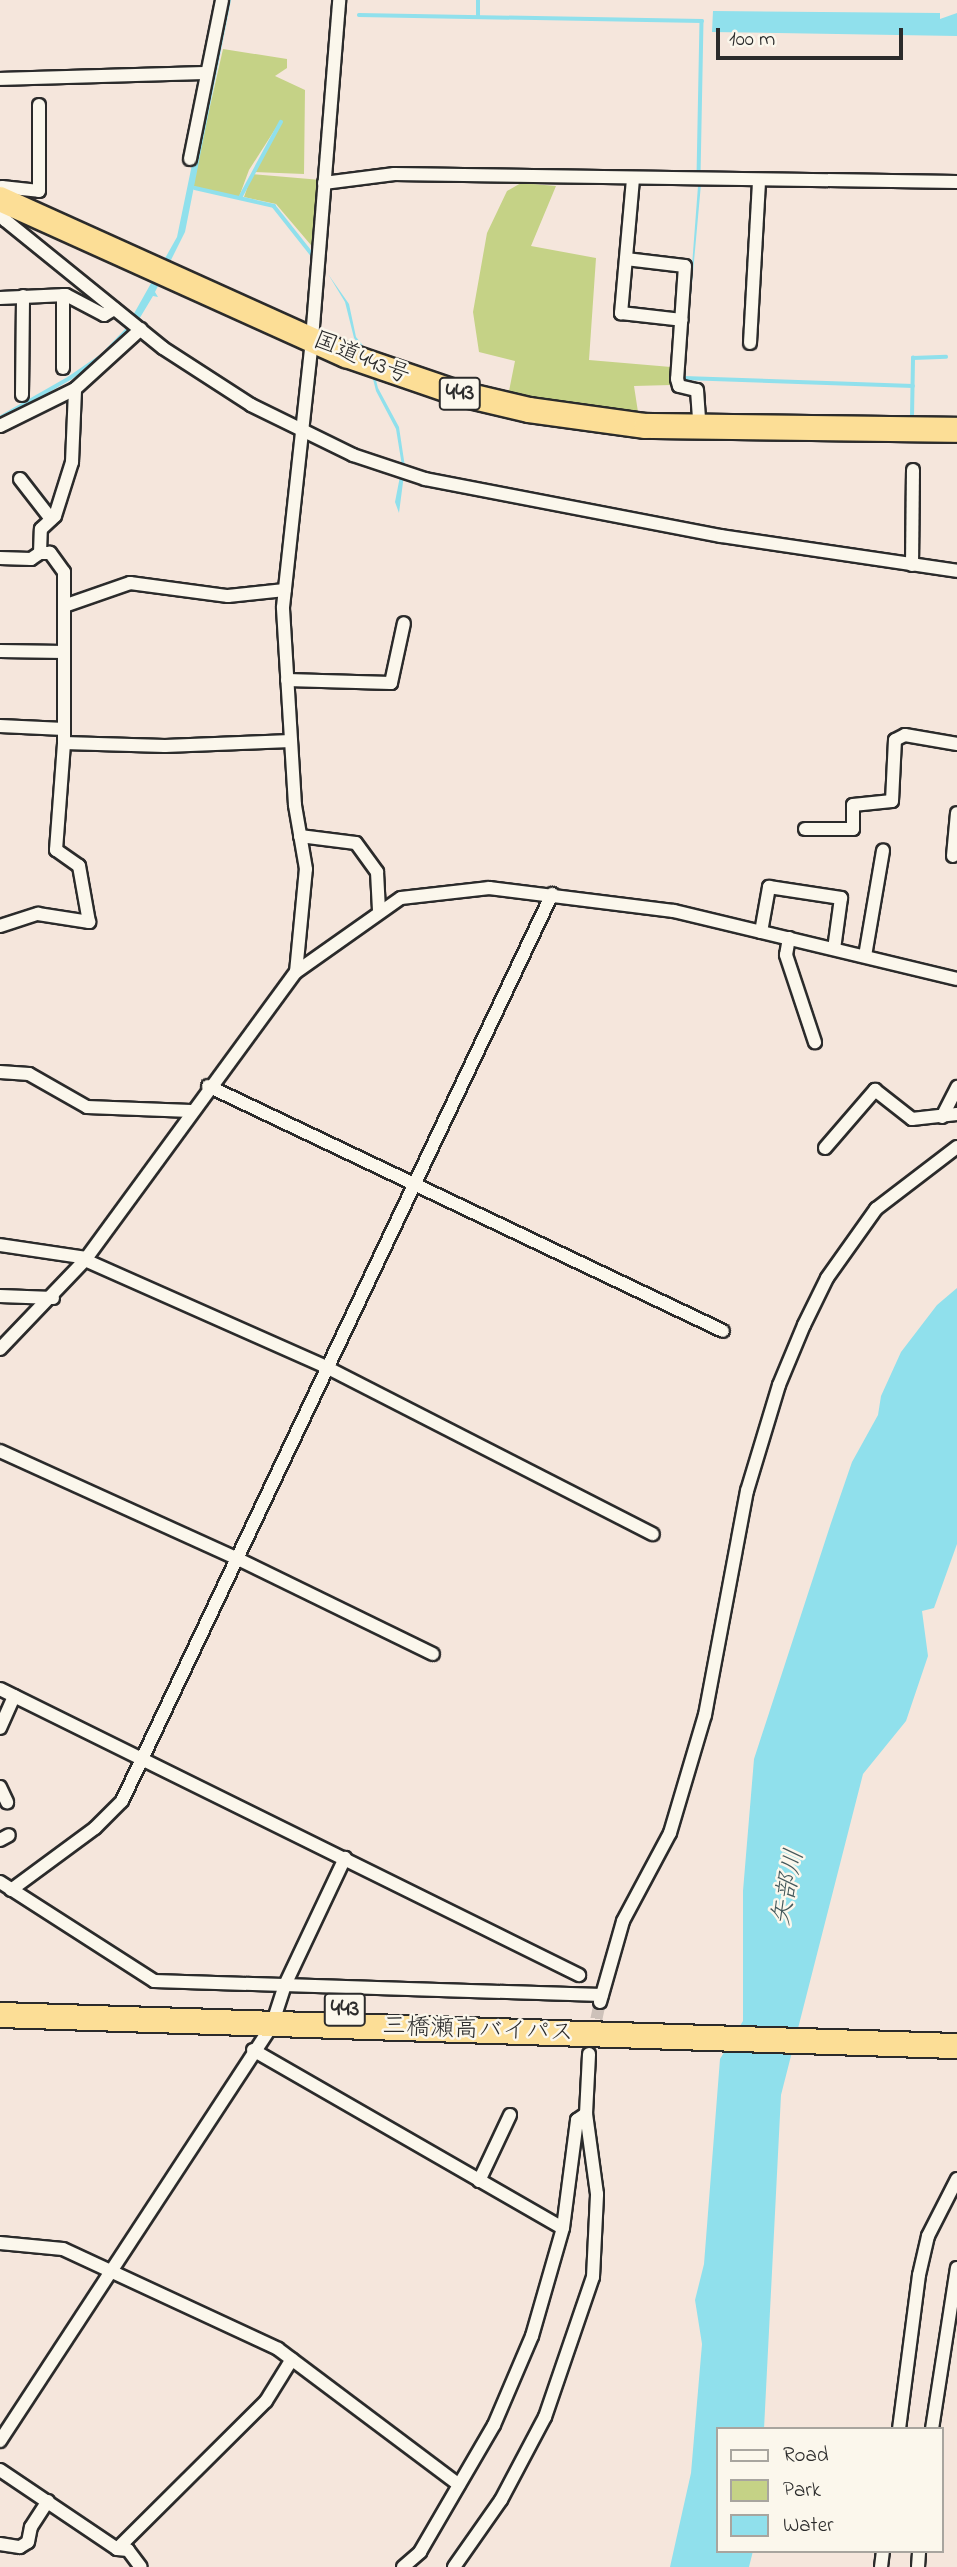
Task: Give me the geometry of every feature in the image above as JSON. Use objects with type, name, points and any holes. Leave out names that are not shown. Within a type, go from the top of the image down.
[{"type":"highway","name":"国道443号","points":[[0,199],[312,340],[394,374],[457,393],[593,420],[646,426],[957,430]]},
{"type":"highway","name":"三橋瀬高バイパス","points":[[0,2003],[278,2007],[957,2046]]},
{"type":"highway","name":"三橋瀬高バイパス","points":[[0,2015],[278,2007]]},
{"type":"highway","name":"三橋瀬高バイパス","points":[[639,2028],[957,2030]]},
{"type":"street","points":[[190,159],[222,0]]},
{"type":"street","points":[[296,972],[306,869],[300,836],[291,741],[285,590],[312,340],[340,0]]},
{"type":"street","points":[[0,79],[207,73]]},
{"type":"street","points":[[39,106],[39,191],[2,187],[0,199],[5,220],[114,309],[211,381],[342,451],[425,479],[817,553],[957,571]]},
{"type":"street","points":[[324,183],[364,182],[394,174],[957,182]]},
{"type":"street","points":[[633,179],[621,313],[682,320]]},
{"type":"street","points":[[750,343],[759,180]]},
{"type":"street","points":[[626,259],[685,267],[677,379],[679,386],[697,390],[699,419]]},
{"type":"street","points":[[0,298],[64,295],[104,315],[114,309]]},
{"type":"street","points":[[63,368],[64,295]]},
{"type":"street","points":[[22,395],[23,296]]},
{"type":"street","points":[[0,426],[75,389],[141,329]]},
{"type":"street","points":[[40,553],[41,529],[51,519],[72,462],[75,389]]},
{"type":"street","points":[[912,565],[913,470]]},
{"type":"street","points":[[20,480],[51,519]]},
{"type":"street","points":[[0,558],[31,559],[40,553],[50,553],[64,572],[64,736],[56,850],[79,866],[89,922],[38,914],[0,926]]},
{"type":"street","points":[[64,606],[130,583],[228,596],[285,590]]},
{"type":"street","points":[[287,680],[391,683],[404,624]]},
{"type":"street","points":[[0,651],[64,653]]},
{"type":"street","points":[[0,726],[64,736],[165,746],[291,741]]},
{"type":"street","points":[[805,829],[853,830],[853,804],[892,801],[895,740],[905,735],[957,744]]},
{"type":"street","points":[[953,856],[957,813]]},
{"type":"street","points":[[300,836],[356,843],[377,872],[379,910]]},
{"type":"street","points":[[865,956],[883,851]]},
{"type":"street","points":[[761,932],[769,887],[841,898],[834,949]]},
{"type":"street","points":[[0,1349],[53,1298],[86,1259],[208,1086],[296,972],[379,910],[401,898],[465,888],[552,894],[674,911],[957,979]]},
{"type":"street","points":[[552,894],[142,1757],[111,1815],[4,1888],[154,1981],[278,2007],[601,1998],[623,1921],[670,1833],[705,1715],[747,1491],[779,1385],[804,1325],[827,1278],[876,1209],[957,1147]]},
{"type":"street","points":[[789,938],[786,955],[815,1042]]},
{"type":"street","points":[[0,1072],[29,1074],[87,1107],[191,1111]]},
{"type":"street","points":[[208,1086],[723,1331]]},
{"type":"street","points":[[942,1116],[957,1087]]},
{"type":"street","points":[[825,1148],[875,1090],[912,1119],[957,1114]]},
{"type":"street","points":[[0,1245],[86,1259],[326,1367],[653,1534]]},
{"type":"street","points":[[0,1296],[53,1298]]},
{"type":"street","points":[[0,1451],[236,1558],[433,1654]]},
{"type":"street","points":[[0,1689],[579,1975]]},
{"type":"street","points":[[0,1728],[14,1696]]},
{"type":"street","points":[[0,1787],[7,1802]]},
{"type":"street","points":[[0,2441],[253,2050],[278,2007],[345,1858]]},
{"type":"street","points":[[253,2050],[562,2228]]},
{"type":"street","points":[[454,2567],[501,2500],[545,2417],[593,2277],[597,2194],[586,2114],[589,2054]]},
{"type":"street","points":[[404,2567],[420,2552],[494,2425],[533,2336],[562,2228],[577,2120],[586,2114]]},
{"type":"street","points":[[479,2181],[510,2115]]},
{"type":"street","points":[[899,2427],[919,2274],[928,2236],[957,2179]]},
{"type":"street","points":[[0,2243],[64,2249],[112,2269],[292,2359],[459,2485]]},
{"type":"street","points":[[932,2427],[957,2268]]},
{"type":"street","points":[[117,2549],[266,2401],[292,2359]]},
{"type":"street","points":[[0,2470],[117,2549],[128,2550],[141,2567]]},
{"type":"street","points":[[0,2544],[20,2547],[28,2542],[31,2527],[48,2501]]},
{"type":"green space","points":[[223,49],[287,59],[287,68],[275,76],[305,90],[304,174],[254,172],[281,120],[249,170],[239,197],[192,186]]},
{"type":"green space","points":[[252,174],[321,180],[316,251],[276,204],[244,197]]},
{"type":"green space","points":[[521,183],[556,186],[531,246],[596,258],[589,360],[671,367],[671,385],[634,386],[638,412],[508,396],[515,361],[479,352],[473,312],[487,233],[507,191]]},
{"type":"water","points":[[226,0],[231,0],[185,232],[155,292],[158,297],[153,296],[138,321],[127,326],[177,237]]},
{"type":"water","points":[[713,11],[940,13],[940,19],[957,13],[957,36],[712,32]]},
{"type":"water","points":[[660,183],[701,184],[684,372],[698,186]]},
{"type":"water","points":[[328,274],[349,304],[356,337],[369,353],[378,388],[399,427],[405,467],[399,513],[395,502],[402,466],[396,429],[376,391],[367,355],[354,338],[345,302]]},
{"type":"water","name":"矢部川","points":[[957,1288],[957,1544],[934,1608],[922,1611],[928,1656],[906,1721],[863,1774],[781,2095],[764,2427],[716,2427],[716,2553],[752,2553],[749,2567],[670,2567],[691,2473],[702,2344],[695,2300],[704,2264],[720,2059],[743,2021],[743,1891],[754,1759],[852,1462],[878,1415],[881,1396],[901,1352],[937,1305]]},
{"type":"waterway","points":[[478,0],[478,17]]},
{"type":"waterway","points":[[359,15],[702,21],[699,173]]},
{"type":"waterway","points":[[240,198],[281,122]]},
{"type":"waterway","points":[[195,188],[274,206],[315,258]]},
{"type":"waterway","points":[[0,418],[70,378],[103,355],[129,328]]},
{"type":"waterway","points":[[912,417],[913,358],[946,357]]},
{"type":"waterway","points":[[684,378],[913,386]]},
{"type":"tunnel","points":[[589,2054],[600,2002]]}]
